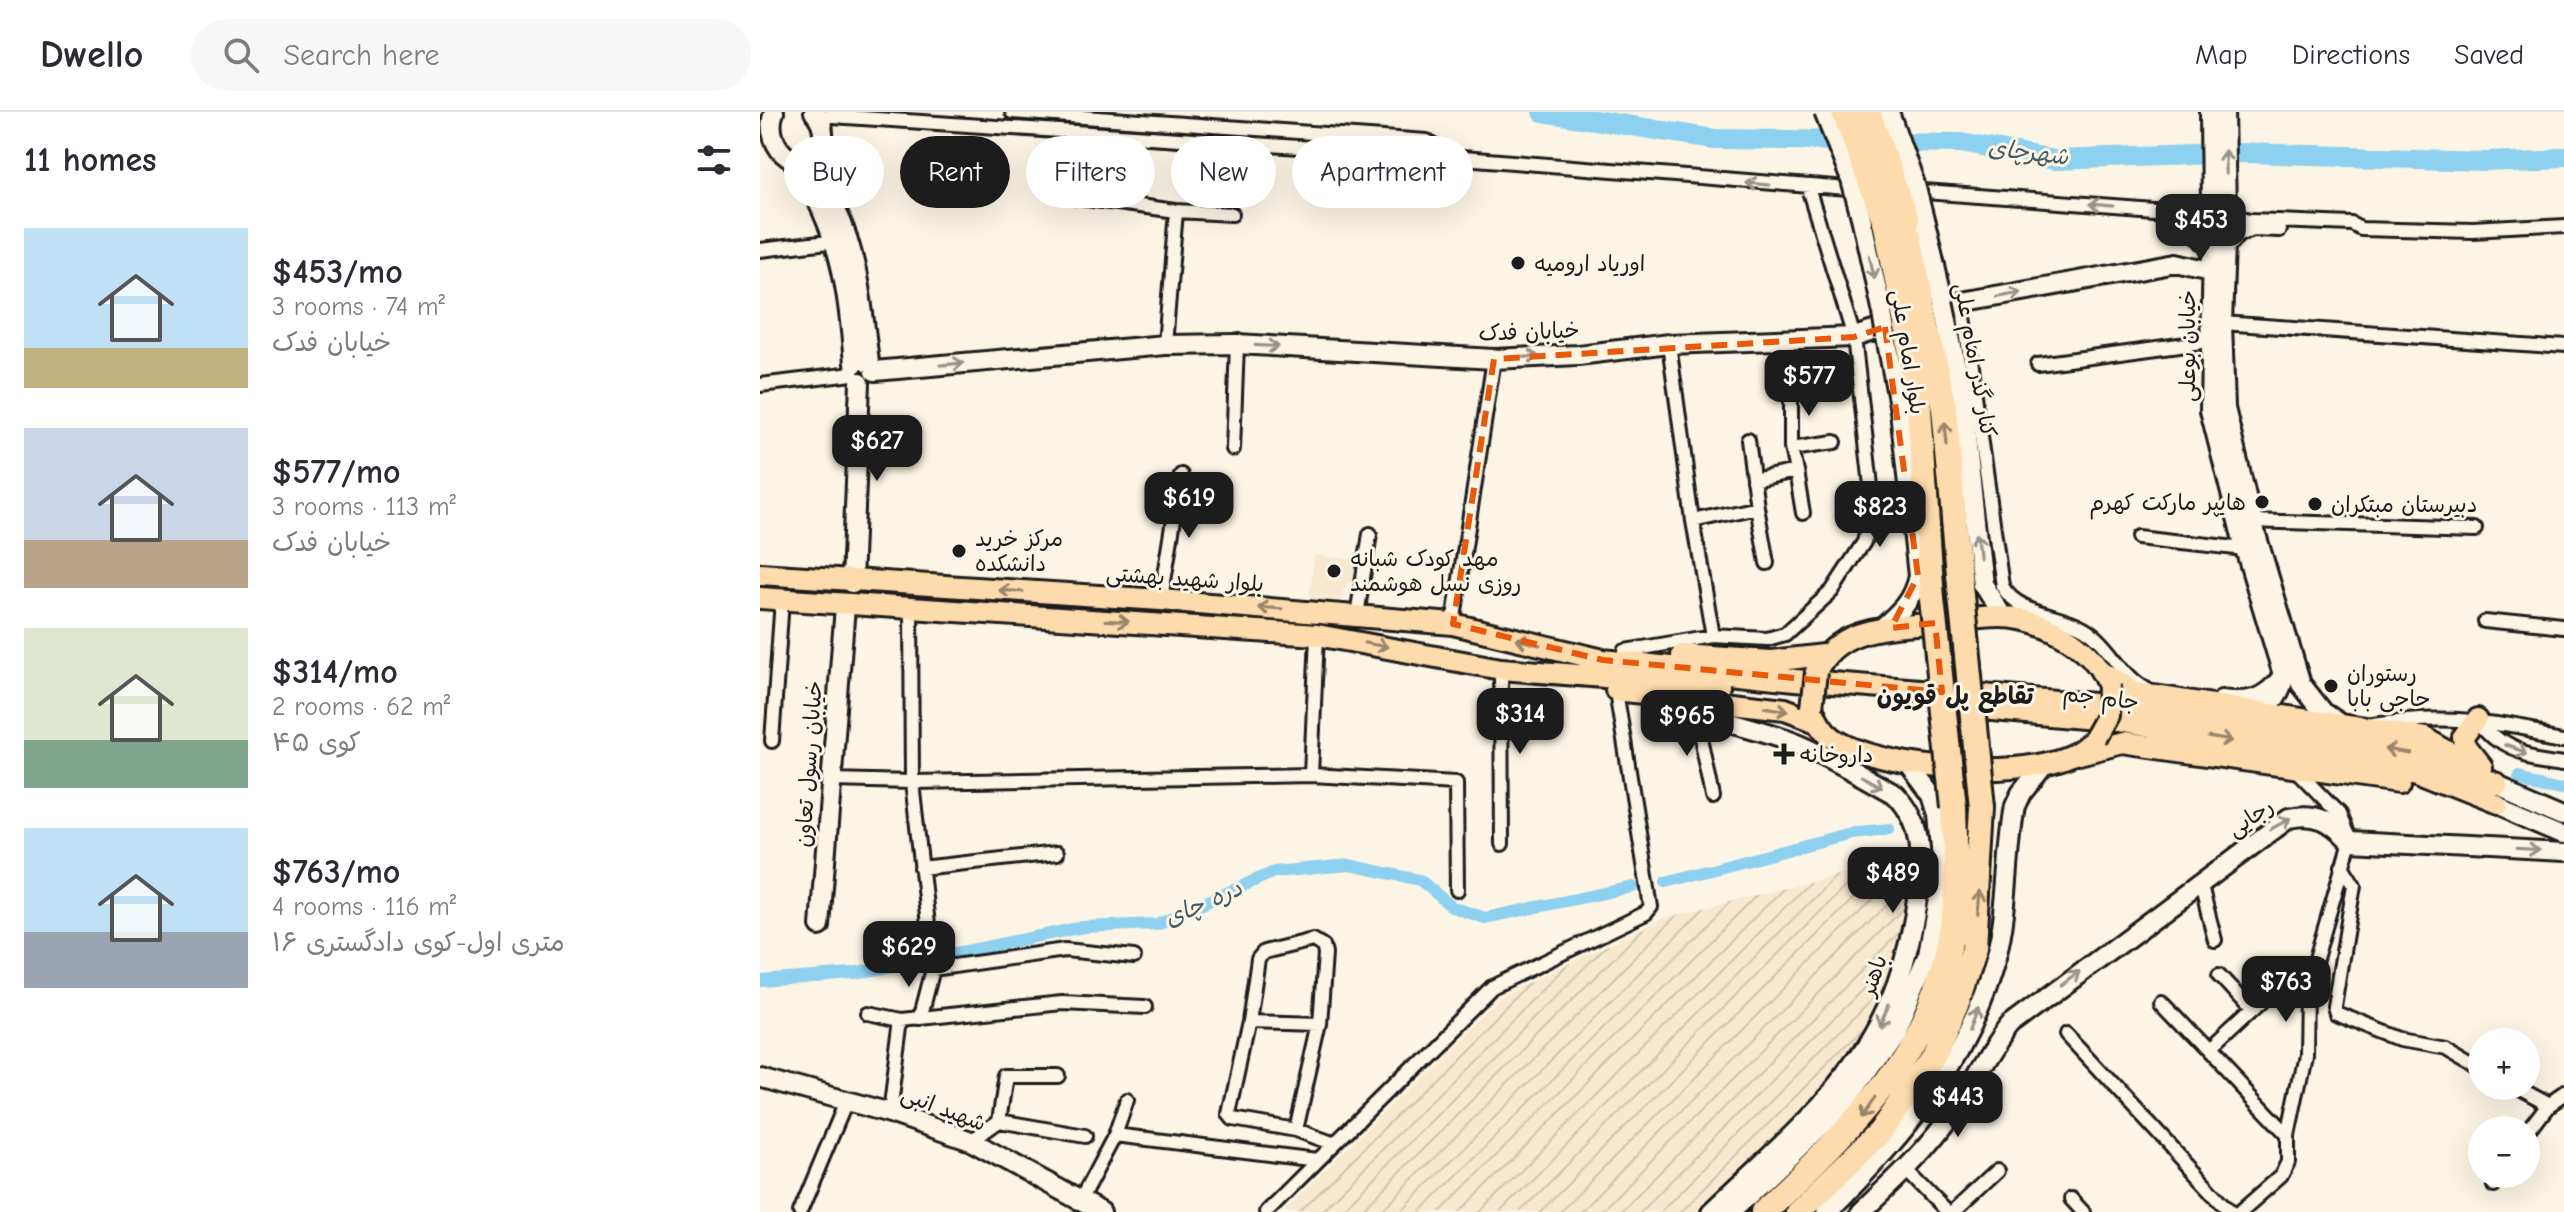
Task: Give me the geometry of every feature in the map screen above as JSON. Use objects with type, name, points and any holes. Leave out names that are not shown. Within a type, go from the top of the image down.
[{"type":"highway","name":"بلوار امام علی","points":[[1844,112],[1894,222]]},
{"type":"highway","name":"بلوار امام علی","points":[[1798,1212],[1880,1132],[1932,1057],[1974,949],[1982,807],[1944,408],[1914,316],[1868,112]]},
{"type":"highway","name":"بلوار امام علی","points":[[1763,1212],[1860,1118],[1919,1030],[1949,946],[1956,888],[1954,807],[1932,599],[1914,316]]},
{"type":"main road","name":"بلوار شهید بهشتی","points":[[760,574],[852,583],[1161,600],[1453,624],[1598,668]]},
{"type":"main road","points":[[760,598],[1317,635],[1501,669]]},
{"type":"main road","points":[[1815,714],[1616,691],[1598,668],[1625,651],[1820,664],[1858,633],[2003,617],[2054,632],[2081,646],[2105,678],[2135,693],[2365,726],[2425,738],[2492,777]]},
{"type":"main road","points":[[1820,664],[1815,714],[1830,736],[1842,743],[1908,763],[1995,769],[2045,763],[2122,743],[2411,783],[2496,803]]},
{"type":"main road","name":"جام جم","points":[[1501,669],[1598,668],[2120,706],[2423,755],[2492,777]]},
{"type":"main road","name":"جام جم","points":[[1598,668],[2116,721],[2416,771],[2496,803]]},
{"type":"main road","points":[[2079,754],[2094,738],[2107,715],[2105,678]]},
{"type":"main road","points":[[2478,719],[2465,737],[2466,747],[2492,777]]},
{"type":"street","points":[[1012,112],[1355,136]]},
{"type":"street","name":"کنار گذر امام علی","points":[[1824,112],[1851,180],[1894,222],[1914,316],[1962,401],[1982,584],[2003,617]]},
{"type":"street","name":"کنار گذر امام علی","points":[[1889,112],[1916,188],[1894,222]]},
{"type":"street","points":[[823,136],[816,113],[1292,146]]},
{"type":"street","points":[[2212,114],[2219,213],[2237,228],[2221,242]]},
{"type":"street","points":[[766,120],[765,142],[777,158],[784,159]]},
{"type":"street","points":[[1473,159],[1808,188],[1934,192],[2219,213],[2352,224],[2361,229]]},
{"type":"street","points":[[1625,651],[1713,636],[1767,639],[1785,634],[1832,591],[1864,542],[1873,503],[1854,337],[1808,188]]},
{"type":"street","points":[[823,208],[837,241],[862,371]]},
{"type":"street","points":[[834,208],[845,224],[858,275],[862,371],[852,583]]},
{"type":"street","points":[[1154,208],[1232,214]]},
{"type":"street","points":[[1165,345],[1176,211]]},
{"type":"street","points":[[2219,213],[2200,228],[2221,242]]},
{"type":"street","points":[[2221,242],[2253,229],[2473,232],[2564,227]]},
{"type":"street","points":[[760,250],[837,241]]},
{"type":"street","name":"خیابان فدک","points":[[862,371],[1165,345],[1237,344],[1494,359],[1578,355],[1669,344],[1854,337],[1962,302],[2177,263],[2221,242]]},
{"type":"street","name":"خیابان بوعلی","points":[[2221,242],[2211,271],[2210,410],[2288,675]]},
{"type":"street","name":"خیابان بوعلی","points":[[2221,242],[2225,408],[2245,521],[2245,549],[2288,675]]},
{"type":"street","name":"خیابان فدک","points":[[2177,263],[2211,271]]},
{"type":"street","points":[[1962,302],[2002,586],[2011,601],[2021,607],[2066,618],[2086,629],[2102,640],[2135,682],[2146,688],[2252,700],[2288,675]]},
{"type":"street","name":"کنار گذر امام علی","points":[[1881,629],[1904,608],[1915,592],[1918,576],[1900,411],[1914,316]]},
{"type":"street","points":[[2222,323],[2564,347]]},
{"type":"street","points":[[2038,364],[2209,341]]},
{"type":"street","points":[[1233,449],[1237,344]]},
{"type":"street","points":[[1669,344],[1693,521],[1713,636]]},
{"type":"street","points":[[1453,624],[1494,359]]},
{"type":"street","points":[[760,385],[862,371]]},
{"type":"street","points":[[1791,387],[1791,448],[1803,513]]},
{"type":"street","points":[[1748,440],[1767,563]]},
{"type":"street","points":[[1791,448],[1835,442]]},
{"type":"street","points":[[1753,480],[1796,471]]},
{"type":"street","points":[[1161,600],[1181,475]]},
{"type":"street","points":[[1693,521],[1757,507]]},
{"type":"street","points":[[2245,521],[2477,528]]},
{"type":"street","points":[[1357,615],[1370,534]]},
{"type":"street","points":[[2137,537],[2245,549]]},
{"type":"street","points":[[772,741],[782,600]]},
{"type":"street","name":"خیابان رسول تعاون","points":[[820,926],[845,606]]},
{"type":"street","points":[[911,610],[912,782],[933,969],[920,1019]]},
{"type":"street","points":[[2485,621],[2564,629]]},
{"type":"street","points":[[1311,775],[1317,635]]},
{"type":"street","points":[[1501,669],[1502,844]]},
{"type":"street","points":[[2245,711],[2259,710],[2272,703],[2288,675]]},
{"type":"street","points":[[2288,675],[2338,722]]},
{"type":"street","points":[[1266,1212],[1492,987],[1646,913],[1651,907],[1616,691]]},
{"type":"street","name":"باهنر","points":[[1673,696],[1696,713],[1752,725],[1803,745],[1896,795],[1915,823],[1921,867],[1905,959],[1885,1015],[1866,1051],[1819,1109],[1711,1212]]},
{"type":"street","points":[[1696,713],[1713,797]]},
{"type":"street","points":[[2365,726],[2417,718],[2478,719],[2564,736]]},
{"type":"street","points":[[2478,719],[2493,739],[2508,748],[2564,759]]},
{"type":"street","points":[[1731,1212],[1844,1104],[1895,1030],[1928,954],[1943,872],[1938,814],[1932,795],[1908,763]]},
{"type":"street","points":[[1827,1212],[1886,1153],[1928,1101],[1971,1026],[1996,955],[2015,806],[2021,793],[2045,763]]},
{"type":"street","points":[[2240,1212],[2281,1176],[2288,1162],[2288,1135],[2305,1054],[2306,993],[2350,841],[2339,814],[2294,768]]},
{"type":"street","points":[[831,780],[912,782],[1311,775],[1456,783],[1457,890]]},
{"type":"street","points":[[2492,777],[2564,811]]},
{"type":"street","points":[[2496,803],[2564,832]]},
{"type":"street","name":"رجایی","points":[[1906,1170],[1954,1111],[1984,1056],[2009,1026],[2200,882],[2289,818],[2316,816],[2331,822],[2350,841]]},
{"type":"street","points":[[2350,841],[2564,852]]},
{"type":"street","points":[[921,868],[1057,853]]},
{"type":"street","points":[[2342,866],[2354,885],[2334,1006],[2336,1013],[2402,1039],[2446,1047],[2468,1060]]},
{"type":"street","points":[[2200,882],[2215,940]]},
{"type":"street","points":[[1296,1130],[1320,1024],[1325,954],[1323,946],[1313,940],[1260,955],[1229,1114],[1233,1119],[1296,1130],[1332,1143]]},
{"type":"street","points":[[933,969],[1065,950],[1134,957]]},
{"type":"street","points":[[2219,975],[2252,1011]]},
{"type":"street","points":[[2209,1051],[2270,994]]},
{"type":"street","points":[[2161,1001],[2288,1135]]},
{"type":"street","points":[[868,1013],[902,1020],[1062,1003],[1145,1007]]},
{"type":"street","points":[[890,1113],[902,1020]]},
{"type":"street","points":[[1249,1022],[1320,1024]]},
{"type":"street","points":[[2066,1034],[2231,1212]]},
{"type":"street","points":[[999,1121],[1006,1076],[1058,1076]]},
{"type":"street","name":"شهید انبی","points":[[760,1077],[890,1113],[971,1141],[1101,1212]]},
{"type":"street","points":[[2540,1117],[2548,1106],[2564,1095]]},
{"type":"street","points":[[1080,1201],[1115,1135],[1127,1100]]},
{"type":"street","points":[[2537,1100],[2548,1106]]},
{"type":"street","points":[[800,1212],[846,1102]]},
{"type":"street","points":[[971,1141],[999,1121],[1085,1136]]},
{"type":"street","points":[[1115,1135],[1317,1160]]},
{"type":"street","points":[[1861,1212],[1881,1204],[1906,1170],[1947,1212]]},
{"type":"street","points":[[1953,1212],[1997,1171]]},
{"type":"street","points":[[2071,1199],[2083,1212]]},
{"type":"highlighted area","points":[[1885,327],[1918,576],[1891,628],[1935,623],[1942,692],[1603,660],[1453,624],[1494,359],[1854,337]]},
{"type":"shaded area","name":"مهد کودک شبانه روزی نسل هوشمند","points":[[1314,555],[1356,560],[1354,582],[1346,583],[1340,600],[1309,601]]},
{"type":"shaded area","points":[[1906,858],[1906,907],[1900,949],[1878,1009],[1834,1085],[1699,1212],[1283,1212],[1499,997],[1664,918]]},
{"type":"waterway","name":"شهرچای","points":[[1543,112],[1715,139],[1850,141]]},
{"type":"waterway","name":"شهرچای","points":[[1882,142],[1961,143],[2054,160],[2245,153],[2485,160],[2564,157]]},
{"type":"waterway","name":"دره چای","points":[[2520,773],[2564,783]]},
{"type":"waterway","name":"دره چای","points":[[1666,882],[1851,833],[1889,829]]},
{"type":"waterway","name":"دره چای","points":[[760,981],[854,974],[1083,927],[1157,924],[1274,872],[1349,865],[1420,880],[1452,907],[1485,918],[1633,887]]},
{"type":"place","name":"اوریاد ارومیه","points":[[1518,263]]},
{"type":"place","name":"هایپر مارکت کهرم","points":[[2262,502]]},
{"type":"place","name":"دبیرستان مبتکران","points":[[2315,504]]},
{"type":"place","name":"مرکز خرید دانشکده","points":[[959,551]]},
{"type":"place","name":"مهد کودک شبانه روزی نسل هوشمند","points":[[1334,571]]},
{"type":"place","name":"رستوران حاجی بابا","points":[[2331,686]]},
{"type":"place","name":"داروخانه","points":[[1784,754]]},
{"type":"district","name":"تقاطع پل قویون","points":[[1955,696]]}]
